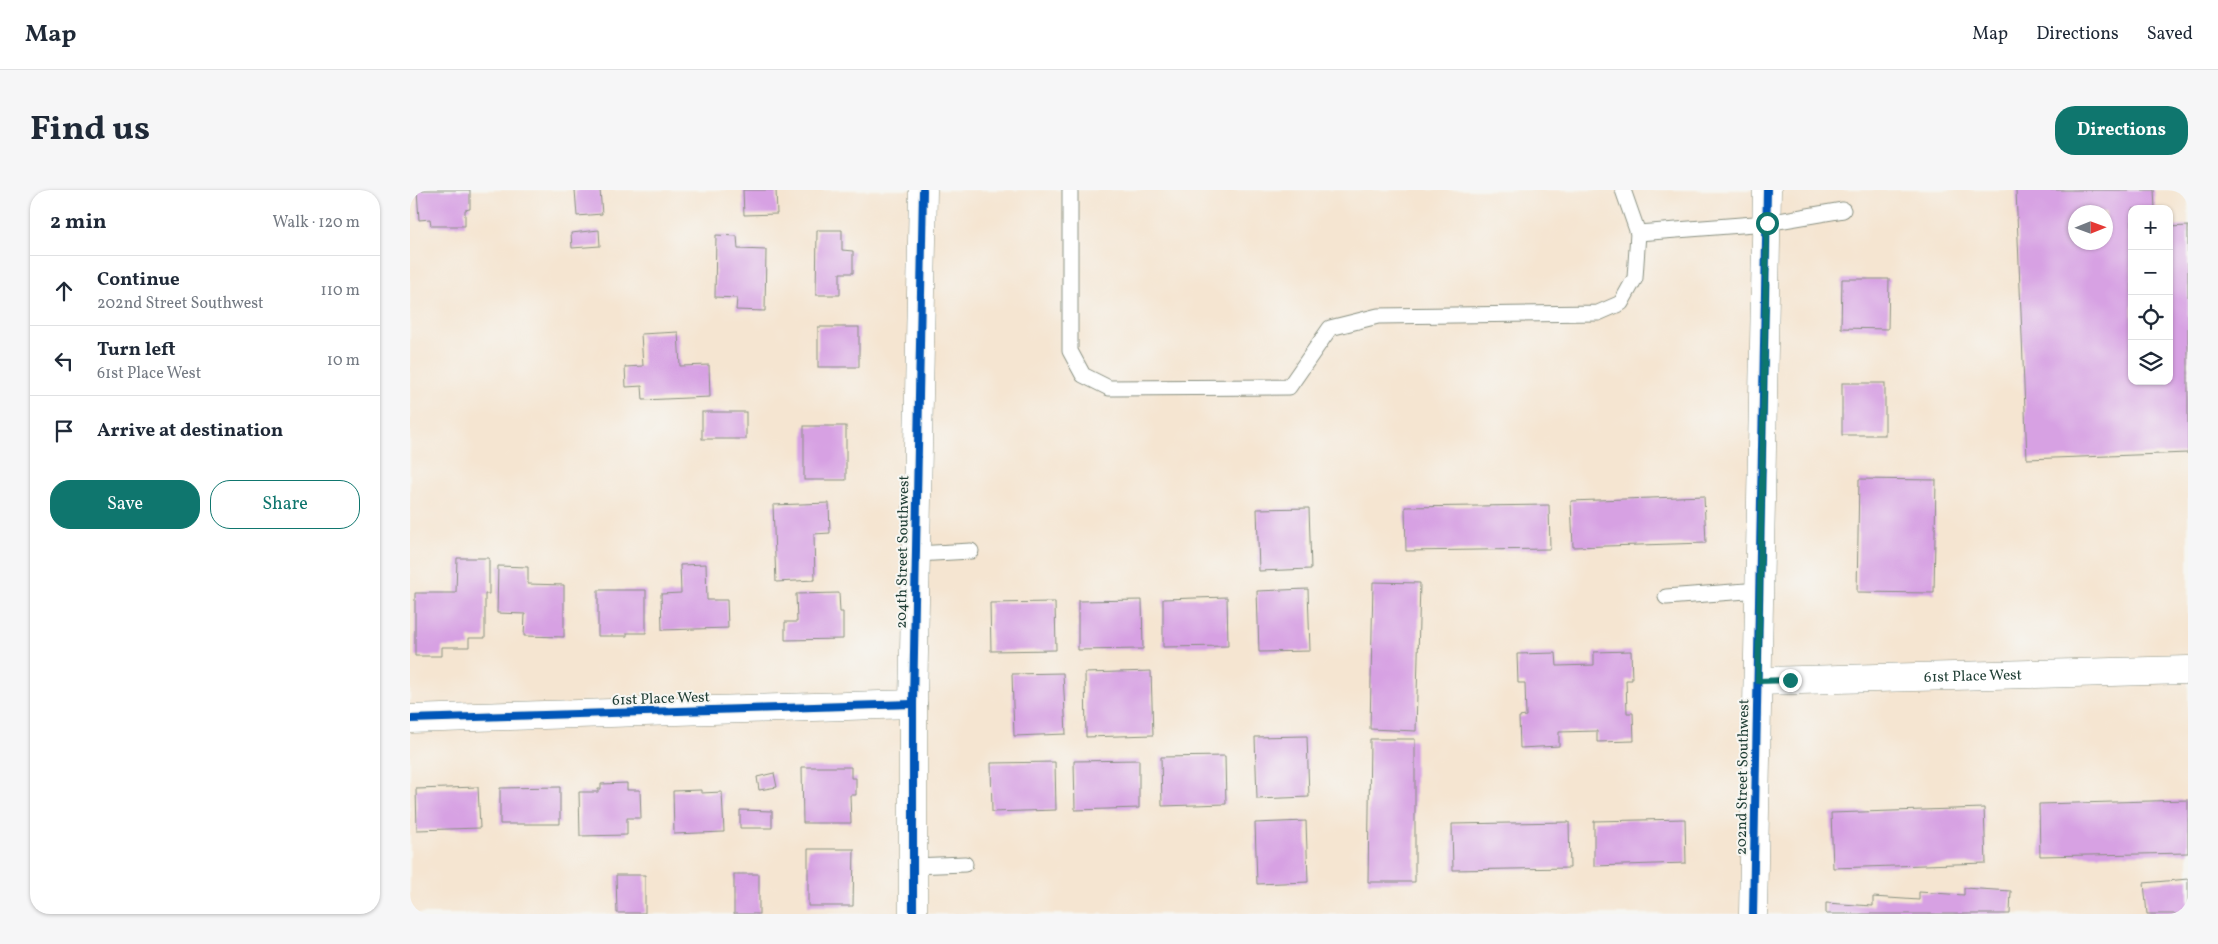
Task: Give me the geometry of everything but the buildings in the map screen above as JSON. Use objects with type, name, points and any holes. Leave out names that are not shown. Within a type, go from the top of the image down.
[{"type":"street","name":"204th Street Southwest","points":[[913,914],[913,704],[923,190]]},
{"type":"street","name":"202nd Street Southwest","points":[[1753,914],[1767,190]]},
{"type":"street","name":"61st Place West","points":[[1758,681],[2188,670]]},
{"type":"street","name":"61st Place West","points":[[410,719],[913,704]]},
{"type":"lane","points":[[1070,190],[1070,351],[1083,375],[1108,388],[1290,387],[1330,328],[1378,316],[1598,313],[1620,303],[1635,278],[1638,233],[1623,190]]},
{"type":"lane","points":[[1638,233],[1767,223],[1843,210]]},
{"type":"lane","points":[[916,554],[972,551]]},
{"type":"lane","points":[[1666,597],[1760,590]]},
{"type":"lane","points":[[913,866],[965,864]]},
{"type":"cycle path","points":[[913,914],[913,704],[923,190]]},
{"type":"cycle path","points":[[1753,914],[1767,190]]},
{"type":"cycle path","points":[[410,719],[913,704]]},
{"type":"route","points":[[1767,223],[1758,681],[1790,680]]}]
